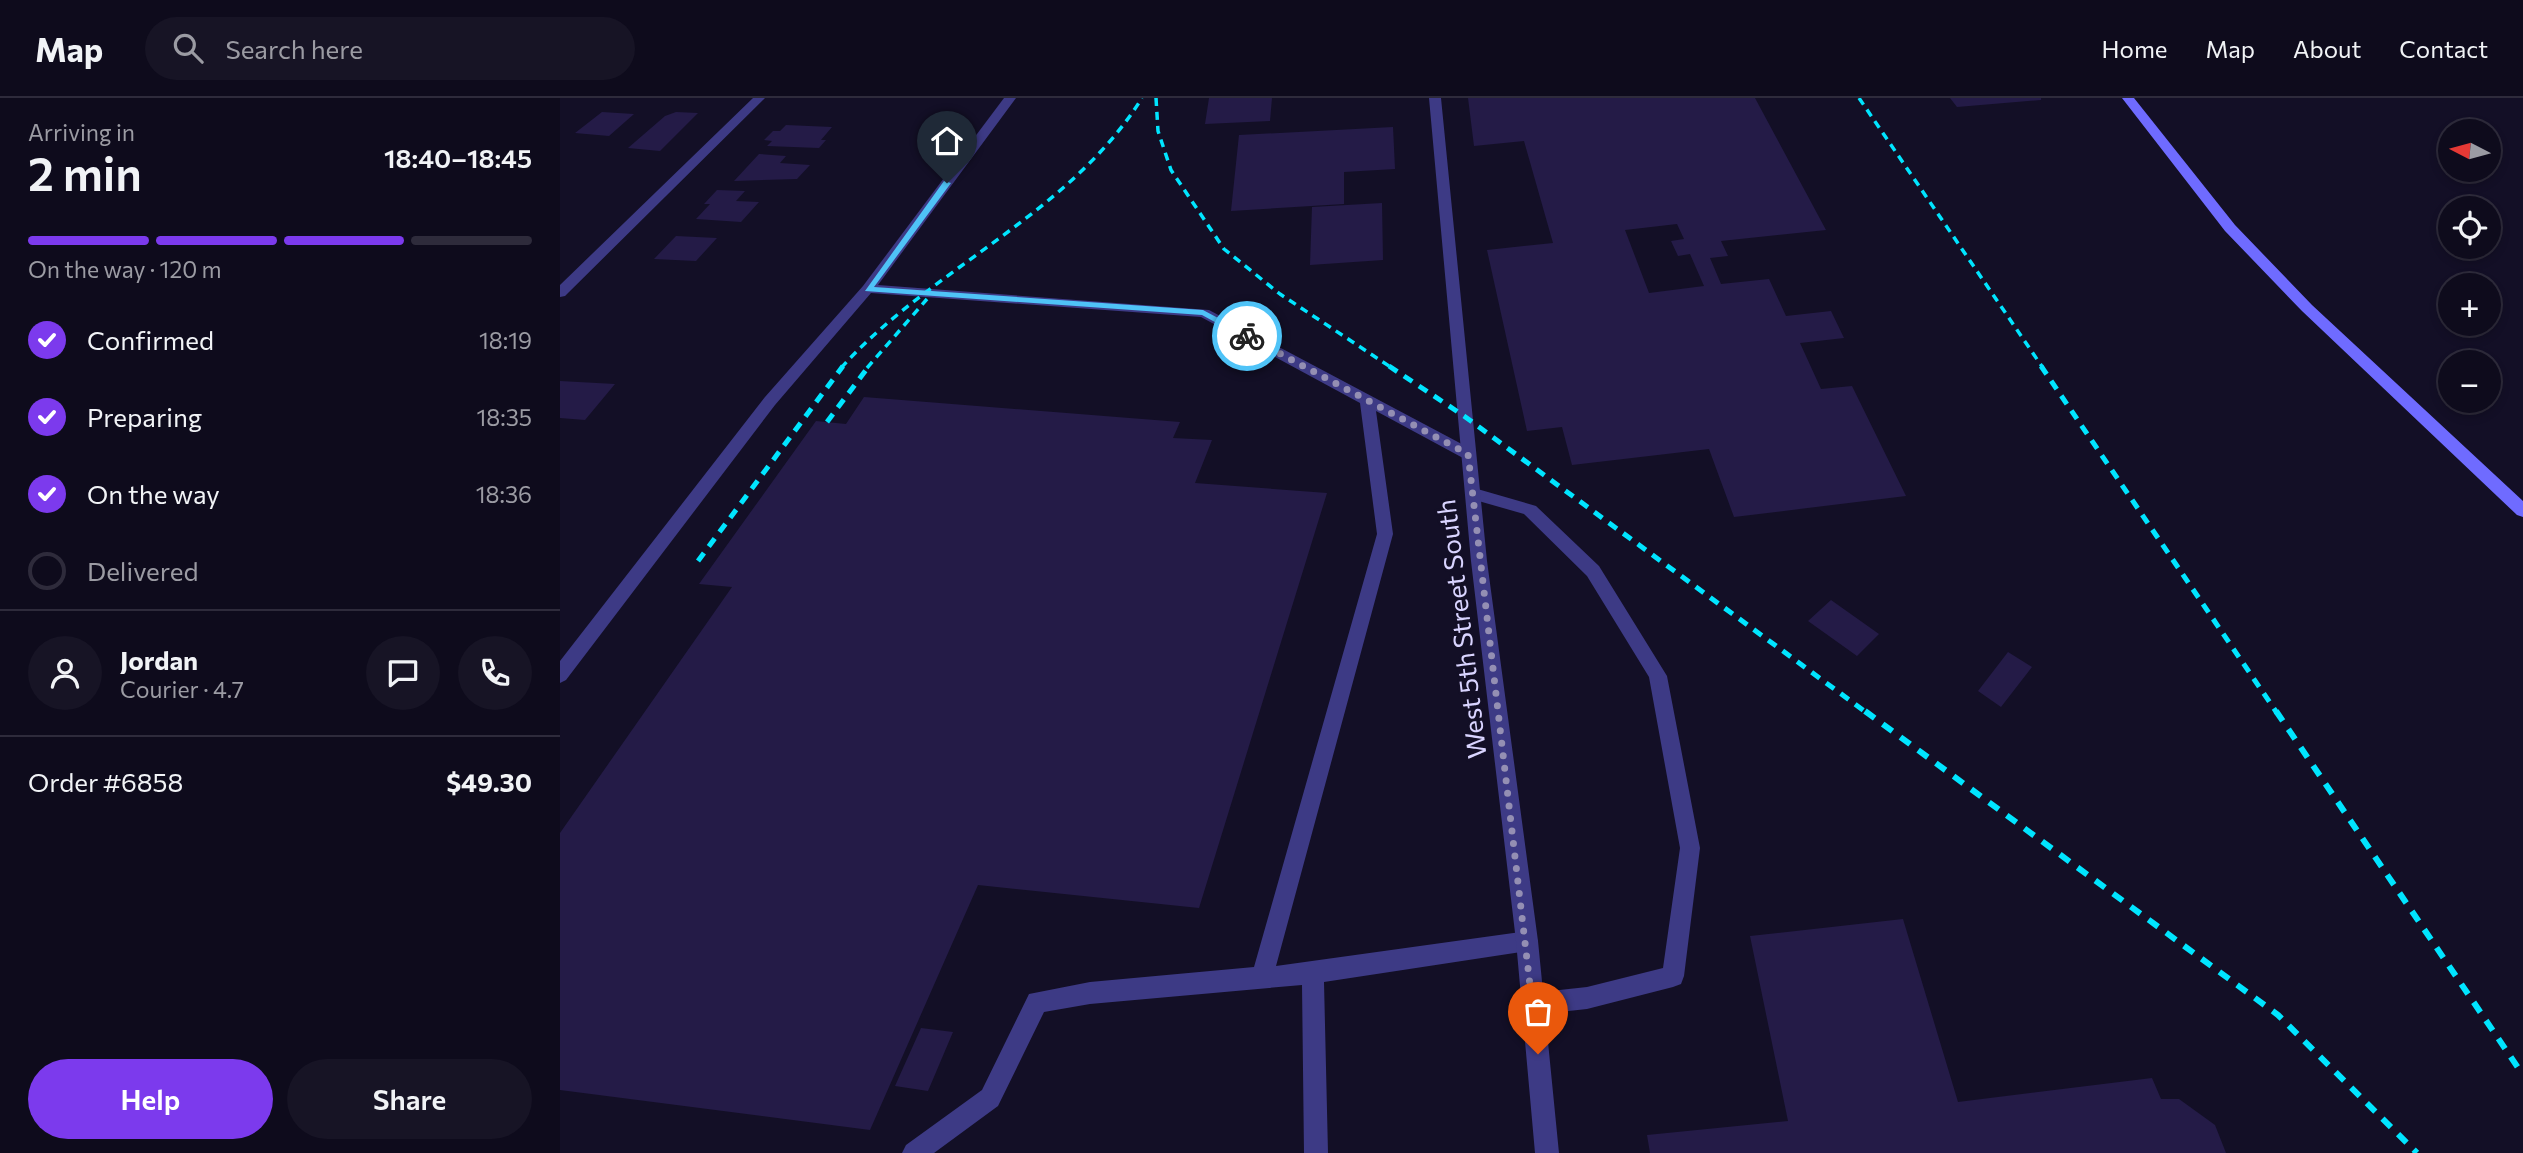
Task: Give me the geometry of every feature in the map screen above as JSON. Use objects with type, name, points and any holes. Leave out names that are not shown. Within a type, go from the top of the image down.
[{"type":"main road","points":[[2128,98],[2230,228],[2306,308],[2523,511]]},
{"type":"street","points":[[560,293],[759,98]]},
{"type":"street","points":[[560,675],[770,401],[868,289],[1010,98]]},
{"type":"street","name":"West 5th Street South","points":[[1434,98],[1479,561],[1527,942],[1548,1153]]},
{"type":"street","points":[[868,289],[1203,313],[1468,454]]},
{"type":"street","points":[[1262,978],[1385,534],[1367,400]]},
{"type":"street","points":[[1474,494],[1530,510],[1593,570],[1658,676],[1690,848],[1673,976],[1587,998],[1532,1004]]},
{"type":"street","points":[[926,1150],[990,1098],[1037,1002],[1090,993],[1313,974],[1527,942]]},
{"type":"street","points":[[1313,974],[1316,1153]]},
{"type":"building","points":[[1209,98],[1272,98],[1270,121],[1205,124]]},
{"type":"building","points":[[1468,98],[1755,98],[1826,230],[1721,241],[1728,256],[1710,258],[1721,284],[1769,279],[1786,316],[1831,311],[1844,338],[1800,343],[1821,389],[1852,386],[1906,496],[1734,517],[1709,449],[1572,465],[1562,427],[1527,431],[1487,250],[1553,243],[1524,141],[1474,146]],"holes":[[[1677,224],[1684,239],[1671,241],[1678,256],[1690,254],[1704,286],[1649,293],[1625,230]]]},
{"type":"building","points":[[1950,98],[2041,98],[2041,100],[1957,107]]},
{"type":"building","points":[[602,112],[634,114],[609,136],[575,133]]},
{"type":"building","points":[[676,112],[698,113],[660,151],[628,148],[665,116]]},
{"type":"building","points":[[786,125],[832,127],[821,140],[826,140],[819,148],[767,146],[772,141],[764,140],[773,131],[780,131]]},
{"type":"building","points":[[1393,127],[1395,169],[1344,172],[1344,204],[1231,211],[1239,135]]},
{"type":"building","points":[[759,154],[786,156],[780,163],[810,165],[797,179],[734,181]]},
{"type":"building","points":[[717,190],[745,191],[736,201],[759,202],[741,222],[696,219],[710,204],[704,204]]},
{"type":"building","points":[[1382,203],[1383,260],[1310,265],[1312,207]]},
{"type":"building","points":[[676,236],[717,238],[696,261],[654,259]]},
{"type":"building","points":[[560,381],[615,384],[585,420],[560,418]]},
{"type":"building","points":[[864,397],[1180,422],[1173,438],[1212,440],[1195,483],[1327,493],[1199,908],[978,885],[870,1130],[560,1090],[560,833],[732,587],[699,584],[816,421],[846,424]]},
{"type":"building","points":[[1831,600],[1879,634],[1857,656],[1808,621]]},
{"type":"building","points":[[2008,652],[2032,667],[2001,707],[1978,691]]},
{"type":"building","points":[[1903,919],[1958,1102],[2152,1078],[2161,1099],[2179,1099],[2215,1125],[2226,1153],[1650,1153],[1647,1135],[1788,1121],[1750,936]]},
{"type":"building","points":[[921,1028],[953,1032],[928,1091],[895,1086]]},
{"type":"railway","points":[[843,366],[877,332],[916,300],[1039,208],[1077,175],[1112,139],[1142,98]]},
{"type":"railway","points":[[1156,98],[1158,131],[1171,170],[1224,249],[1280,294],[1392,368]]},
{"type":"railway","points":[[1859,98],[2043,368]]},
{"type":"railway","points":[[867,368],[927,299]]},
{"type":"railway","points":[[698,561],[843,366]]},
{"type":"railway","points":[[827,422],[869,366]]},
{"type":"railway","points":[[2041,366],[2277,713]]},
{"type":"railway","points":[[1392,368],[1464,416],[1867,713]]},
{"type":"railway","points":[[1865,711],[2278,1015],[2417,1153]]},
{"type":"railway","points":[[2276,711],[2523,1075]]},
{"type":"way so far","points":[[1247,336],[1468,454],[1538,1054]]},
{"type":"route","points":[[947,183],[868,289],[1203,313],[1247,336]]}]
